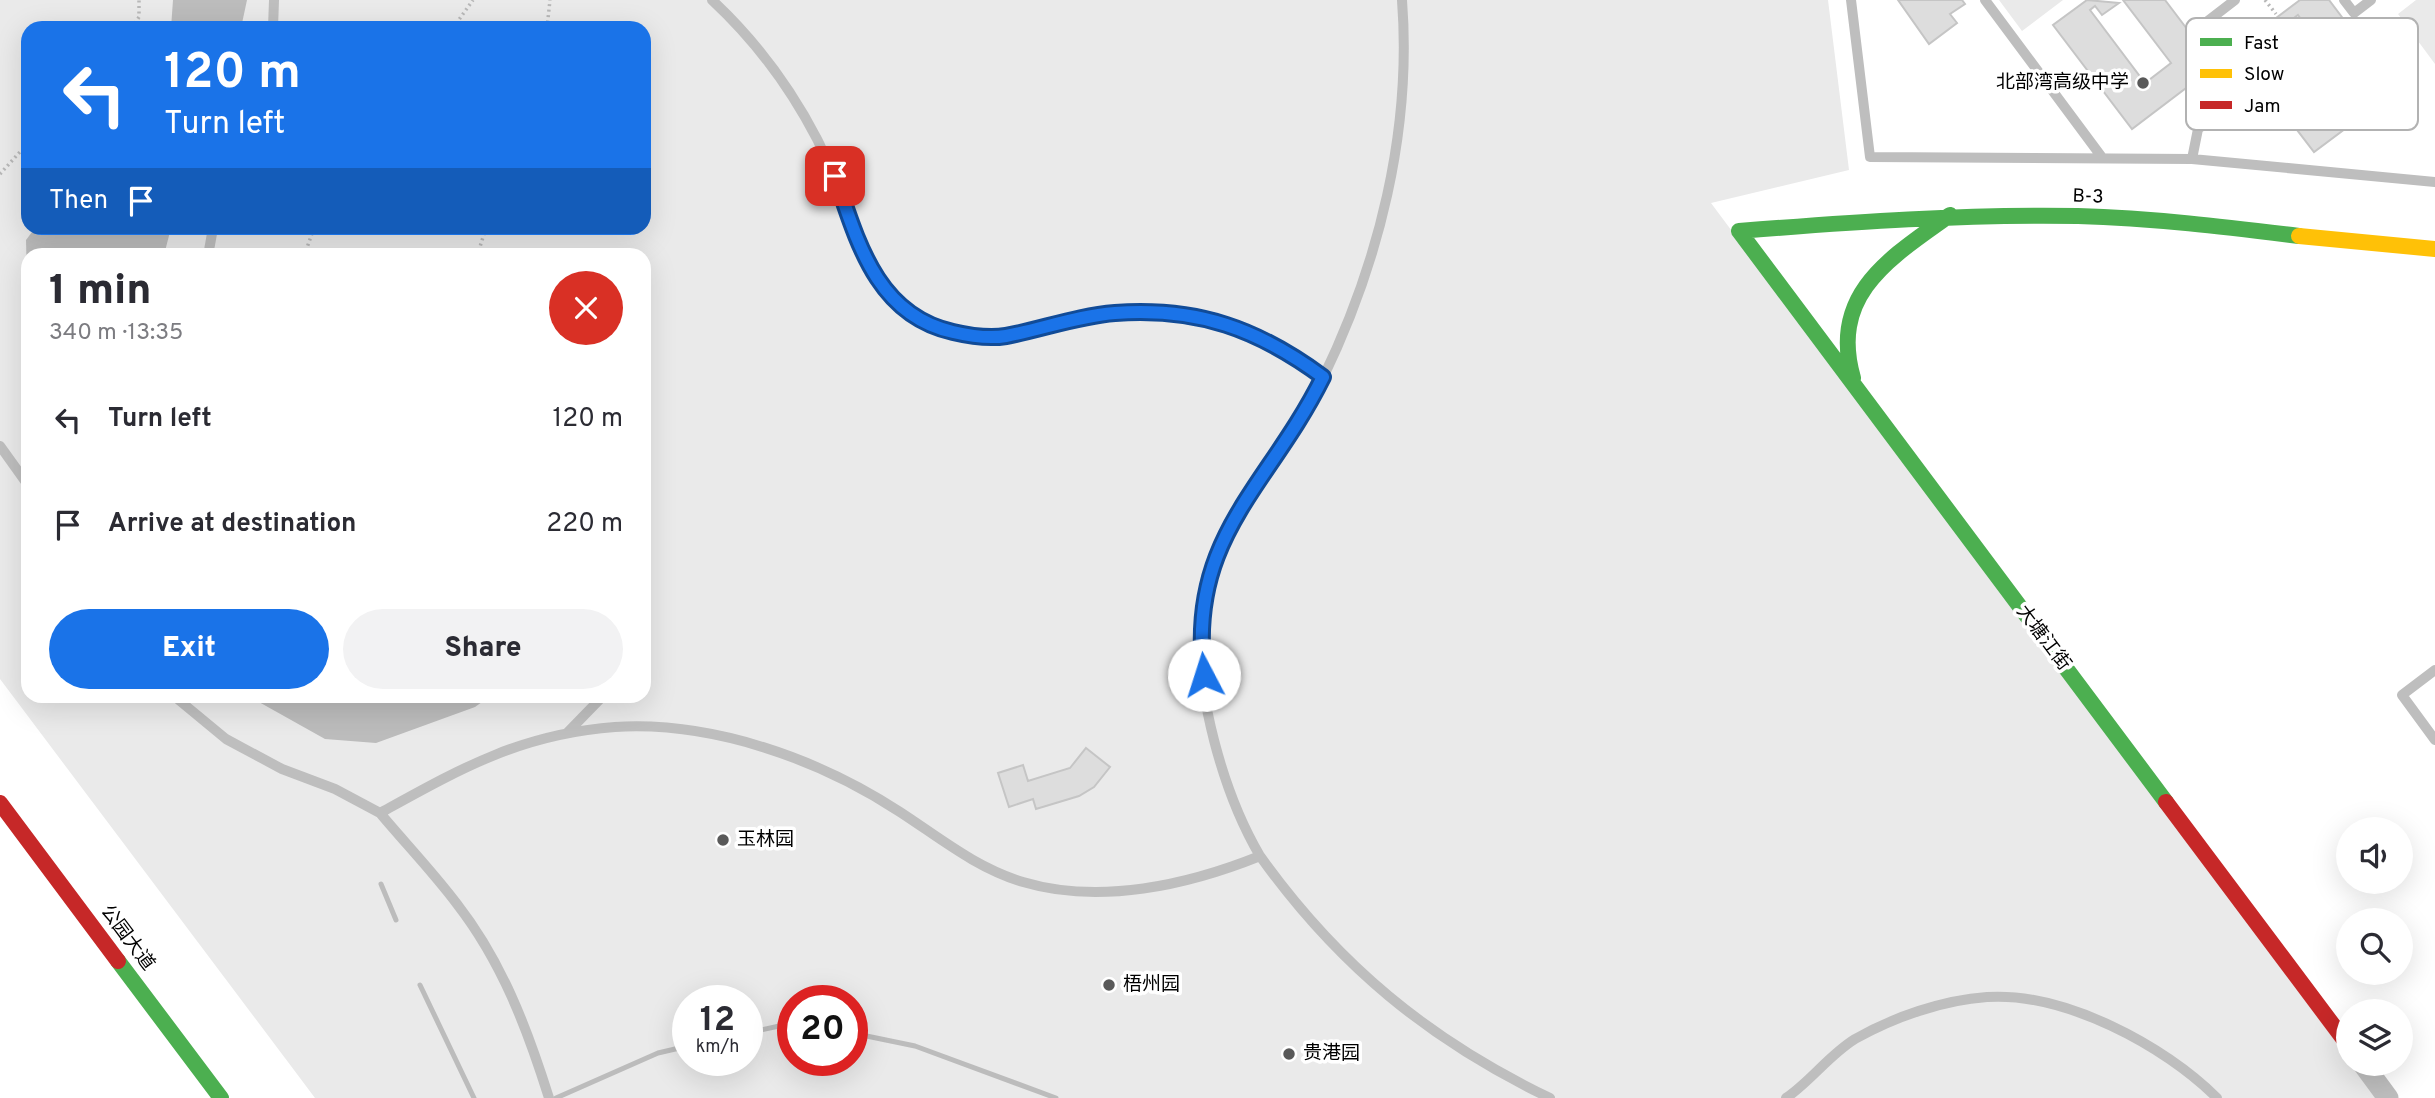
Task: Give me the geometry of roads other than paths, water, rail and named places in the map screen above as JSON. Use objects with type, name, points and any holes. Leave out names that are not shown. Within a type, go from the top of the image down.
[{"type":"street","name":"B-3","points":[[1739,231],[1950,215],[2130,219],[2435,249]]},
{"type":"street","points":[[1854,386],[1845,342],[1854,301],[1878,268],[1950,215]]},
{"type":"street","name":"大塘江街","points":[[1739,231],[2336,1029]]},
{"type":"street","name":"公园大道","points":[[0,803],[216,1096]]},
{"type":"street","points":[[2372,1076],[2388,1098]]},
{"type":"lane","points":[[272,21],[274,0]]},
{"type":"lane","points":[[712,0],[754,43],[795,102],[835,176],[861,254],[885,291],[913,317],[941,330],[1003,337],[1086,316],[1171,313],[1256,335],[1283,348],[1323,377]]},
{"type":"lane","points":[[1402,0],[1402,88],[1386,199],[1369,266],[1307,410],[1229,524],[1215,557],[1200,618],[1213,742],[1241,825],[1260,856],[1314,924],[1383,994],[1462,1050],[1509,1079],[1549,1098]]},
{"type":"lane","points":[[1851,0],[1870,157],[2101,156],[2192,159],[2435,182]]},
{"type":"lane","points":[[1985,0],[2101,156]]},
{"type":"lane","points":[[2212,18],[2235,0]]},
{"type":"lane","points":[[2344,0],[2354,13],[2371,0]]},
{"type":"lane","points":[[2192,159],[2198,130]]},
{"type":"lane","points":[[0,446],[21,475]]},
{"type":"lane","points":[[2435,670],[2402,695],[2435,740]]},
{"type":"lane","points":[[182,703],[226,739],[282,769],[335,789],[380,813],[457,904],[476,932],[516,1002],[549,1098]]},
{"type":"lane","points":[[567,733],[596,703]]},
{"type":"lane","points":[[380,813],[485,757],[567,733],[617,727],[671,729],[763,747],[851,786],[898,811],[978,864],[1024,882],[1076,891],[1173,884],[1212,875],[1260,856]]},
{"type":"lane","points":[[1786,1098],[1820,1066],[1855,1039],[1919,1012],[1954,1001],[1990,997],[2061,1009],[2111,1026],[2160,1050],[2187,1069],[2217,1098]]},
{"type":"waterway","points":[[381,884],[396,920]]},
{"type":"waterway","points":[[420,985],[474,1098]]},
{"type":"waterway","points":[[763,1030],[777,1026]]},
{"type":"waterway","points":[[868,1036],[915,1046],[1056,1098]]},
{"type":"waterway","points":[[556,1098],[658,1053],[672,1050]]},
{"type":"place","name":"北部湾高级中学","points":[[2143,83]]},
{"type":"place","name":"玉林园","points":[[723,840]]},
{"type":"place","name":"梧州园","points":[[1109,985]]},
{"type":"place","name":"贵港园","points":[[1289,1054]]}]
